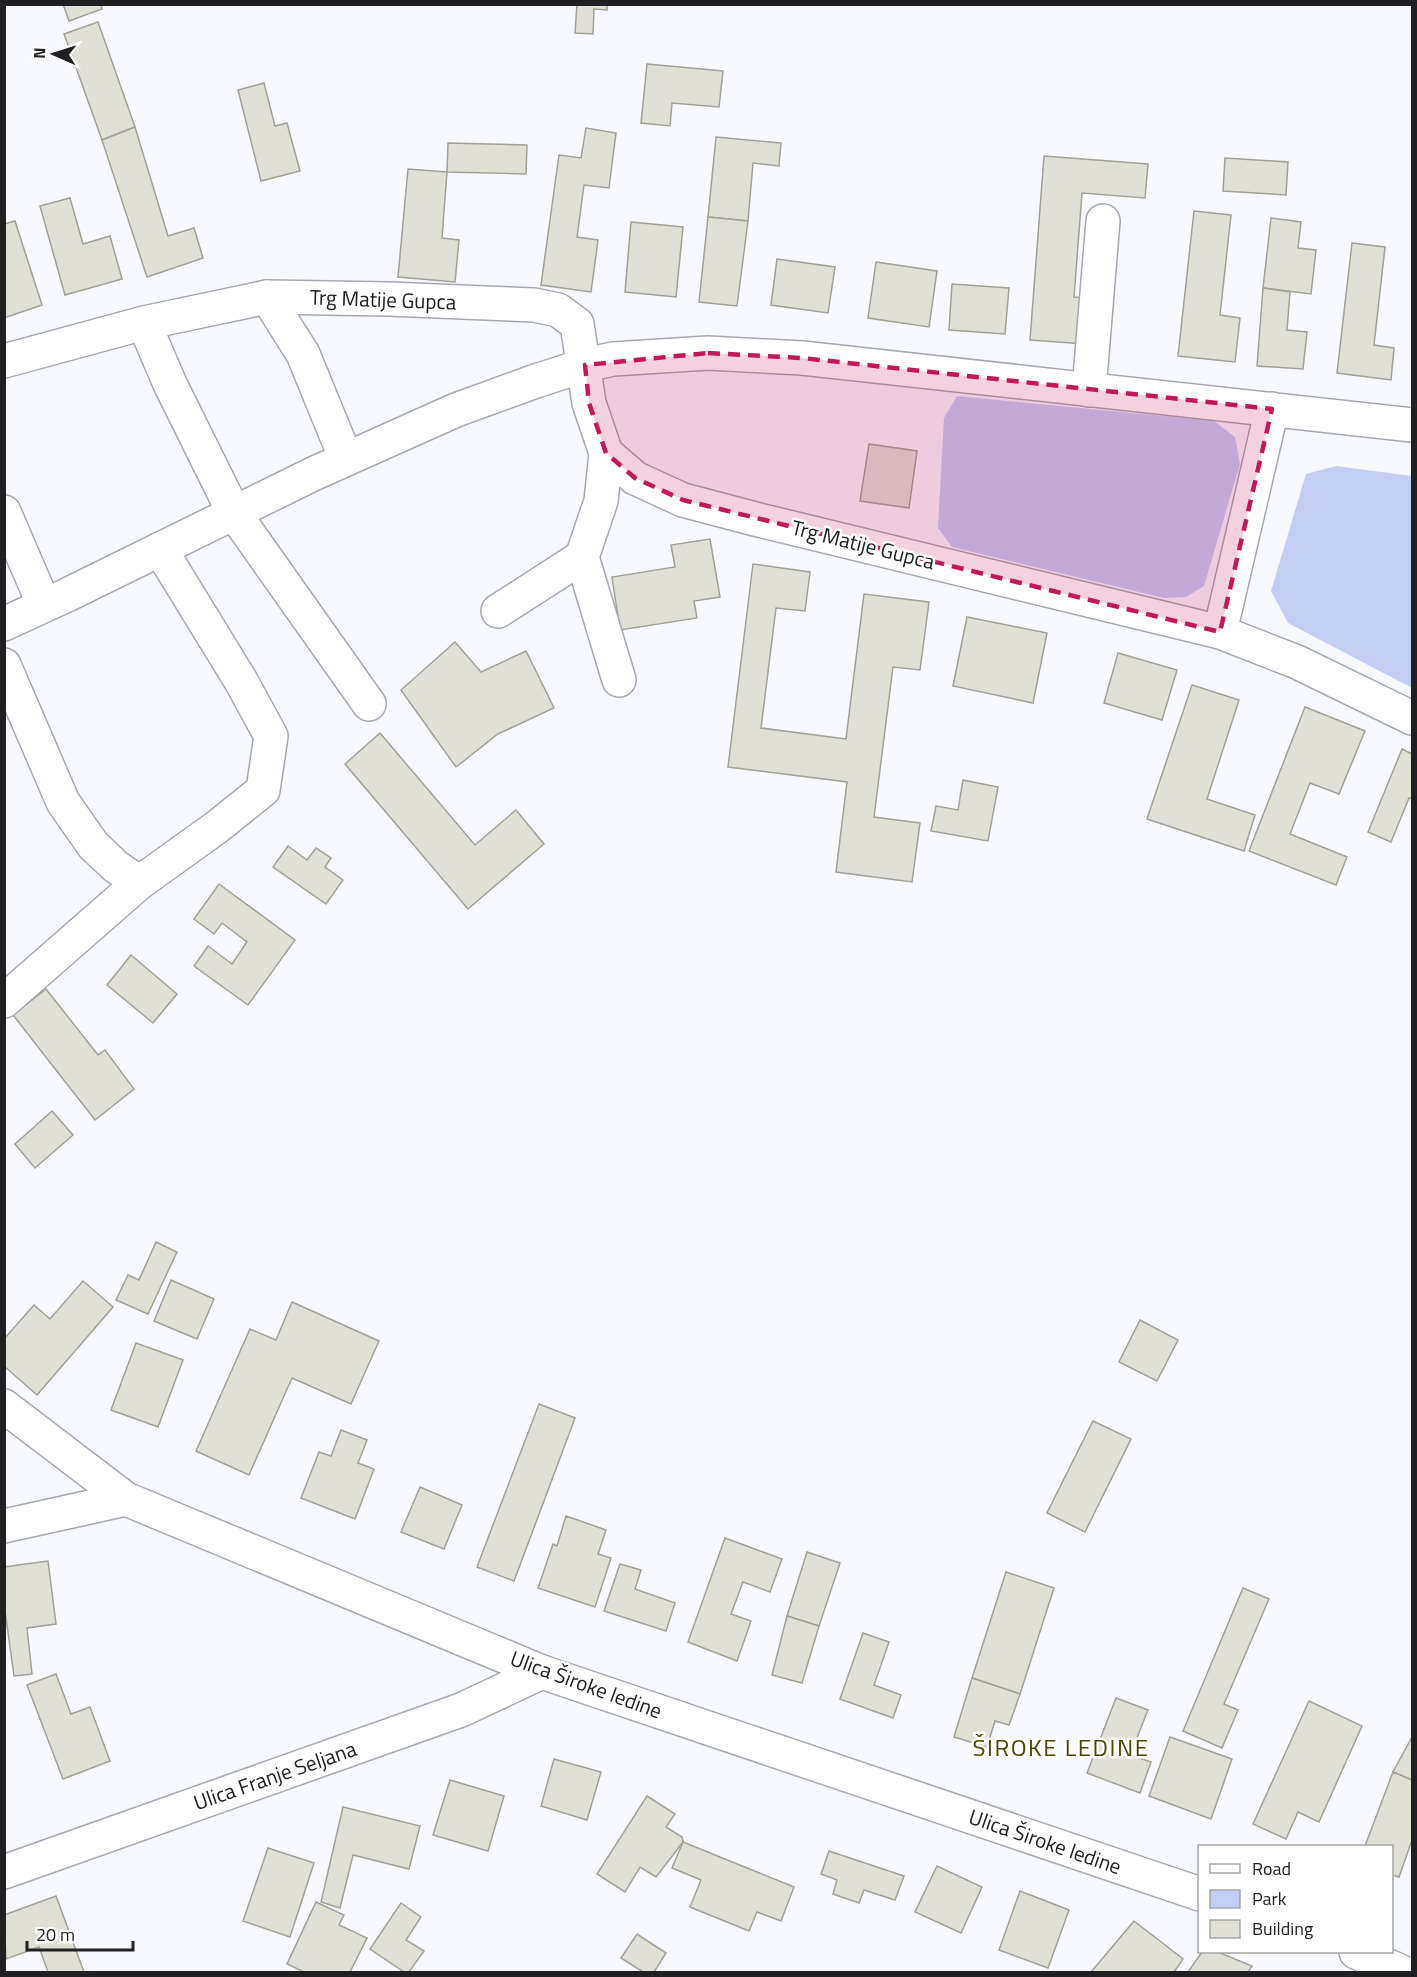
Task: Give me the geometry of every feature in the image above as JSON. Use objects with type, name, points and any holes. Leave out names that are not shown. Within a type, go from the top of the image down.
[{"type":"street","points":[[1089,390],[1103,221]]},
{"type":"street","points":[[267,297],[303,354],[346,459]]},
{"type":"street","name":"Trg Matije Gupca","points":[[4,361],[144,323],[267,297],[534,305],[558,310],[577,324],[589,403],[606,453],[635,478],[683,500],[1220,632],[1297,662],[1413,718]]},
{"type":"street","points":[[144,323],[170,384],[234,513],[369,704]]},
{"type":"street","points":[[4,624],[346,459],[456,410],[585,365],[614,359],[708,353],[802,358],[1413,425]]},
{"type":"street","points":[[1220,632],[1272,409]]},
{"type":"street","points":[[606,453],[601,501],[582,557],[619,680]]},
{"type":"street","points":[[4,512],[44,605]]},
{"type":"street","points":[[4,1001],[139,883],[217,827],[263,790],[271,736],[241,681],[160,549]]},
{"type":"street","points":[[498,611],[582,557]]},
{"type":"street","points":[[4,666],[63,802],[93,845],[115,866],[139,883]]},
{"type":"street","name":"Ulica Široke ledine","points":[[4,1406],[126,1499],[542,1671],[1198,1893]]},
{"type":"street","points":[[4,1526],[126,1499]]},
{"type":"street","name":"Ulica Franje Seljana","points":[[4,1872],[461,1710],[542,1671]]},
{"type":"street","points":[[1358,1953],[1402,1972]]},
{"type":"highlighted area","points":[[708,353],[802,358],[1272,409],[1220,632],[683,500],[635,478],[606,453],[589,403],[585,365]]},
{"type":"green space","points":[[957,396],[1214,421],[1235,437],[1240,464],[1204,586],[1186,597],[1164,598],[952,547],[938,528],[944,418]]},
{"type":"green space","points":[[1336,466],[1412,476],[1412,688],[1288,623],[1271,591],[1306,474]]},
{"type":"building","points":[[63,4],[101,4],[102,9],[69,21]]},
{"type":"building","points":[[577,4],[607,4],[607,10],[594,9],[593,34],[575,33]]},
{"type":"building","points":[[98,22],[135,127],[102,140],[64,34]]},
{"type":"building","points":[[647,64],[723,71],[719,107],[672,103],[670,126],[641,123]]},
{"type":"building","points":[[264,83],[275,126],[287,123],[300,171],[261,181],[238,90]]},
{"type":"building","points":[[135,127],[168,236],[194,228],[203,258],[147,277],[102,140]]},
{"type":"building","points":[[586,128],[616,133],[609,188],[584,185],[577,237],[598,240],[591,292],[541,285],[559,155],[581,158]]},
{"type":"building","points":[[716,137],[781,143],[779,166],[753,163],[748,221],[708,217]]},
{"type":"building","points":[[448,143],[527,145],[526,174],[447,172]]},
{"type":"building","points":[[1044,156],[1148,164],[1145,198],[1082,193],[1074,297],[1089,298],[1085,344],[1030,340]]},
{"type":"building","points":[[1225,158],[1288,162],[1286,195],[1223,191]]},
{"type":"building","points":[[408,169],[447,172],[442,238],[459,240],[455,282],[398,277]]},
{"type":"building","points":[[70,198],[83,244],[110,236],[122,279],[65,295],[40,206]]},
{"type":"building","points":[[1194,211],[1231,215],[1220,315],[1240,318],[1235,362],[1178,356]]},
{"type":"building","points":[[708,217],[748,221],[737,306],[699,302]]},
{"type":"building","points":[[1271,218],[1301,222],[1298,248],[1316,250],[1311,294],[1263,288]]},
{"type":"building","points":[[15,221],[42,305],[4,318],[4,224]]},
{"type":"building","points":[[631,222],[683,227],[676,297],[625,292]]},
{"type":"building","points":[[1352,243],[1385,247],[1374,345],[1394,348],[1391,380],[1337,373]]},
{"type":"building","points":[[777,259],[835,267],[828,313],[771,305]]},
{"type":"building","points":[[876,262],[937,271],[929,327],[868,318]]},
{"type":"building","points":[[952,284],[1009,288],[1005,334],[949,330]]},
{"type":"building","points":[[1263,288],[1290,292],[1287,330],[1307,332],[1303,369],[1257,366]]},
{"type":"building","points":[[869,444],[917,451],[909,508],[860,501]]},
{"type":"building","points":[[710,539],[720,597],[694,601],[697,618],[620,630],[612,577],[675,567],[671,545]]},
{"type":"building","points":[[753,564],[810,572],[805,611],[776,608],[761,728],[846,739],[864,594],[929,602],[920,670],[893,667],[874,817],[920,823],[912,882],[836,872],[847,782],[728,767]]},
{"type":"building","points":[[967,617],[1047,633],[1033,703],[953,686]]},
{"type":"building","points":[[455,642],[481,672],[526,651],[554,708],[498,734],[456,767],[401,690]]},
{"type":"building","points":[[1118,653],[1177,670],[1162,720],[1104,703]]},
{"type":"building","points":[[1192,685],[1239,700],[1207,799],[1255,815],[1244,851],[1147,819]]},
{"type":"building","points":[[1305,707],[1365,731],[1339,794],[1310,783],[1290,834],[1347,857],[1336,885],[1249,851]]},
{"type":"building","points":[[380,733],[475,845],[516,810],[544,844],[468,909],[345,764]]},
{"type":"building","points":[[1402,749],[1412,754],[1412,799],[1409,798],[1391,842],[1368,832]]},
{"type":"building","points":[[963,780],[998,787],[988,841],[931,831],[936,806],[958,810]]},
{"type":"building","points":[[288,846],[307,860],[316,848],[331,858],[325,867],[343,880],[326,904],[273,867]]},
{"type":"building","points":[[219,884],[295,940],[248,1005],[194,966],[208,946],[232,964],[247,942],[222,923],[214,934],[194,919]]},
{"type":"building","points":[[131,955],[177,994],[153,1023],[107,985]]},
{"type":"building","points":[[46,989],[98,1055],[105,1050],[134,1089],[95,1120],[13,1015]]},
{"type":"building","points":[[52,1111],[73,1135],[35,1168],[15,1144]]},
{"type":"building","points":[[156,1242],[177,1252],[148,1314],[116,1300],[128,1275],[139,1280]]},
{"type":"building","points":[[171,1280],[214,1299],[197,1339],[154,1321]]},
{"type":"building","points":[[83,1281],[113,1307],[37,1395],[4,1366],[4,1339],[34,1305],[50,1319]]},
{"type":"building","points":[[292,1302],[379,1341],[351,1404],[292,1378],[249,1475],[196,1451],[250,1329],[276,1340]]},
{"type":"building","points":[[1140,1320],[1178,1340],[1157,1381],[1119,1362]]},
{"type":"building","points":[[136,1343],[183,1360],[158,1427],[111,1410]]},
{"type":"building","points":[[539,1404],[575,1418],[514,1581],[477,1567]]},
{"type":"building","points":[[1093,1421],[1131,1439],[1085,1532],[1047,1513]]},
{"type":"building","points":[[341,1430],[367,1440],[358,1463],[374,1469],[355,1519],[301,1498],[319,1452],[331,1456]]},
{"type":"building","points":[[420,1487],[462,1505],[444,1549],[401,1532]]},
{"type":"building","points":[[566,1516],[606,1530],[598,1554],[611,1558],[595,1607],[538,1588],[553,1544],[557,1546]]},
{"type":"building","points":[[725,1538],[782,1559],[770,1592],[743,1582],[731,1614],[751,1621],[737,1661],[688,1642]]},
{"type":"building","points":[[807,1552],[840,1563],[819,1626],[787,1616]]},
{"type":"building","points":[[48,1561],[56,1624],[27,1628],[32,1674],[14,1676],[4,1603],[4,1567]]},
{"type":"building","points":[[620,1564],[641,1570],[635,1589],[675,1603],[666,1631],[604,1611]]},
{"type":"building","points":[[1006,1572],[1054,1588],[1020,1694],[972,1678]]},
{"type":"building","points":[[1243,1588],[1269,1599],[1224,1704],[1238,1710],[1222,1748],[1183,1731]]},
{"type":"building","points":[[787,1616],[819,1626],[802,1683],[772,1675]]},
{"type":"building","points":[[863,1633],[889,1642],[874,1685],[901,1695],[893,1718],[840,1699]]},
{"type":"building","points":[[56,1674],[71,1714],[90,1707],[110,1761],[63,1779],[27,1685]]},
{"type":"building","points":[[972,1678],[1020,1694],[1009,1725],[995,1721],[987,1747],[954,1737]]},
{"type":"building","points":[[1116,1698],[1148,1710],[1130,1755],[1151,1762],[1140,1793],[1087,1773]]},
{"type":"building","points":[[1309,1701],[1362,1726],[1319,1822],[1298,1812],[1286,1839],[1253,1824]]},
{"type":"building","points":[[1170,1737],[1232,1759],[1211,1819],[1149,1796]]},
{"type":"building","points":[[1412,1737],[1412,1780],[1393,1772]]},
{"type":"building","points":[[554,1759],[601,1772],[587,1820],[541,1806]]},
{"type":"building","points":[[1393,1772],[1412,1780],[1412,1840],[1399,1877],[1393,1875],[1393,1845],[1365,1845]]},
{"type":"building","points":[[450,1780],[504,1796],[488,1851],[433,1835]]},
{"type":"building","points":[[647,1796],[675,1814],[666,1827],[682,1837],[683,1842],[656,1877],[640,1867],[625,1892],[597,1874]]},
{"type":"building","points":[[343,1807],[420,1826],[409,1869],[353,1855],[340,1908],[321,1902]]},
{"type":"building","points":[[683,1842],[794,1887],[781,1921],[757,1912],[749,1931],[690,1907],[701,1880],[672,1868]]},
{"type":"building","points":[[268,1848],[314,1863],[290,1937],[243,1921]]},
{"type":"building","points":[[829,1851],[904,1876],[895,1900],[864,1890],[859,1903],[833,1894],[837,1880],[821,1874]]},
{"type":"building","points":[[937,1866],[982,1887],[961,1933],[915,1912]]},
{"type":"building","points":[[1020,1891],[1069,1910],[1048,1968],[999,1950]]},
{"type":"building","points":[[56,1896],[84,1972],[48,1972],[39,1947],[6,1959],[4,1915]]},
{"type":"building","points":[[316,1902],[344,1915],[339,1925],[367,1938],[350,1972],[304,1972],[287,1964]]},
{"type":"building","points":[[401,1903],[421,1917],[406,1940],[424,1951],[409,1972],[404,1972],[370,1949]]},
{"type":"building","points":[[1134,1921],[1183,1959],[1174,1972],[1091,1972]]},
{"type":"building","points":[[637,1934],[666,1953],[654,1972],[643,1972],[621,1958]]},
{"type":"building","points":[[1201,1953],[1220,1953],[1252,1966],[1248,1972],[1188,1972]]},
{"type":"district","name":"ŠIROKE LEDINE","points":[[1061,1748]]}]
